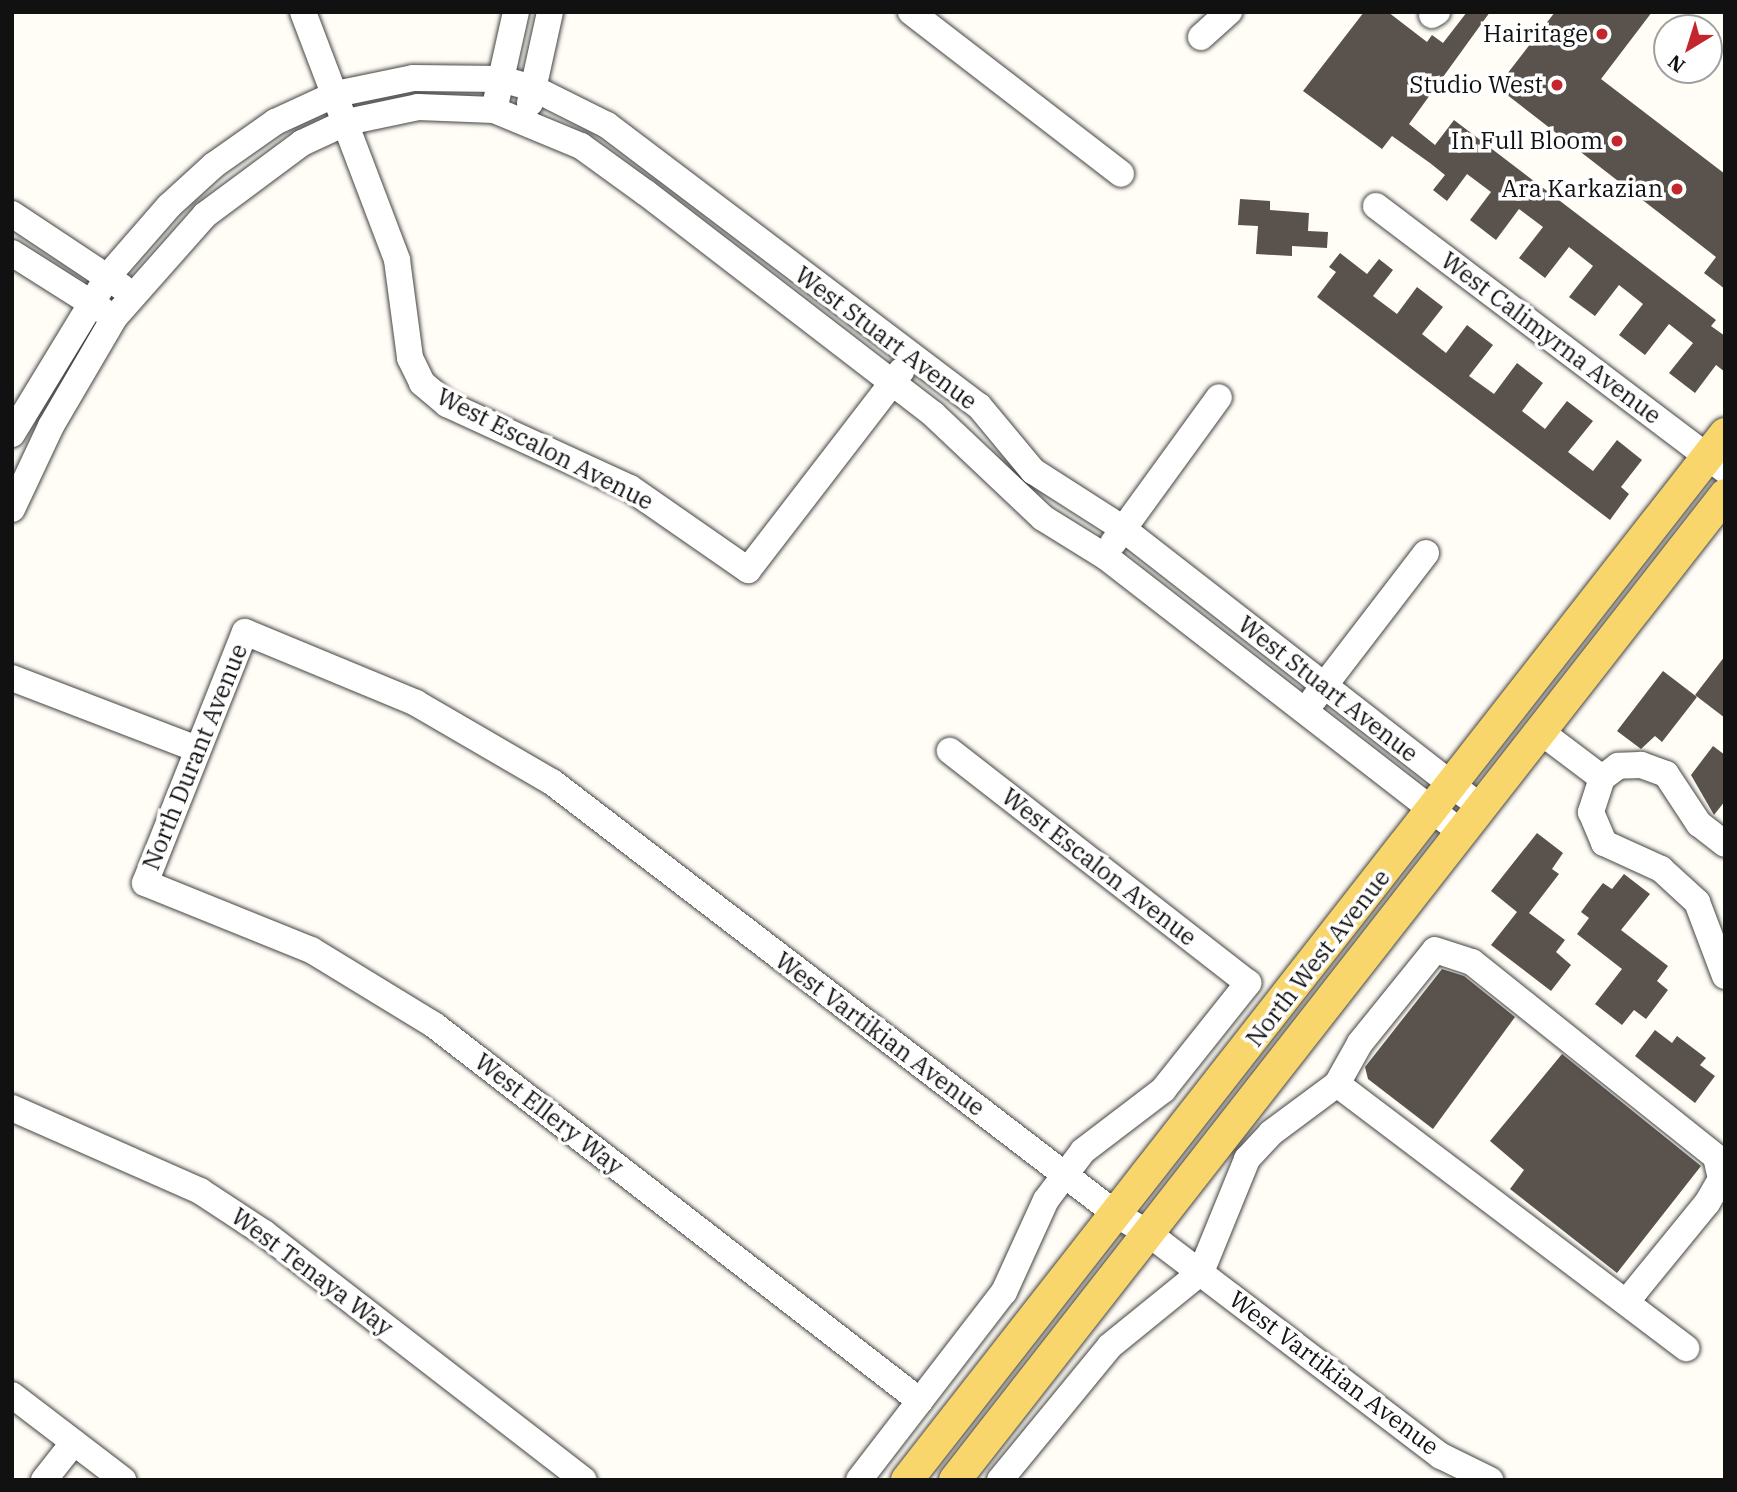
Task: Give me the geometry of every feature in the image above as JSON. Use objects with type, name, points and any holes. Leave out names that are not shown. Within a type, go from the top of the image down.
[{"type":"main road","name":"North West Avenue","points":[[907,1480],[1443,799],[1719,454]]},
{"type":"main road","name":"North West Avenue","points":[[956,1480],[1725,495]]},
{"type":"street","name":"West Escalon Avenue","points":[[303,12],[347,122],[397,260],[410,358],[422,383],[447,404],[630,488],[748,570],[892,382]]},
{"type":"street","points":[[494,110],[516,12]]},
{"type":"street","points":[[526,122],[550,12]]},
{"type":"street","points":[[911,12],[1121,174]]},
{"type":"street","points":[[1201,37],[1229,12]]},
{"type":"street","name":"West Stuart Avenue","points":[[12,434],[89,302],[108,276],[169,206],[214,165],[275,122],[336,94],[413,78],[501,79],[533,88],[607,125],[911,358],[979,406],[1033,471],[1122,528],[1322,685],[1443,799],[1462,833]]},
{"type":"street","name":"West Stuart Avenue","points":[[12,509],[45,438],[114,318],[132,294],[205,215],[302,143],[347,122],[418,107],[494,110],[581,146],[646,193],[892,382],[968,444],[1000,482],[1043,518],[1106,557],[1306,711],[1443,799],[1482,808]]},
{"type":"street","name":"West Calimyrna Avenue","points":[[1376,206],[1719,454]]},
{"type":"street","points":[[12,214],[132,294]]},
{"type":"street","points":[[12,253],[114,318]]},
{"type":"street","points":[[892,382],[911,358]]},
{"type":"street","points":[[1106,557],[1122,528],[1219,397]]},
{"type":"street","points":[[1306,711],[1322,685],[1426,553]]},
{"type":"street","name":"North Durant Avenue","points":[[145,883],[245,632]]},
{"type":"street","name":"West Vartikian Avenue","points":[[245,632],[416,703],[552,782],[1116,1214],[1148,1233],[1201,1272],[1441,1456],[1490,1480]]},
{"type":"street","points":[[12,678],[197,749]]},
{"type":"street","points":[[1541,732],[1602,778]]},
{"type":"street","name":"West Escalon Avenue","points":[[950,751],[1248,982],[1163,1090],[1083,1151],[1065,1175]]},
{"type":"street","points":[[1725,844],[1699,824],[1666,774],[1641,765],[1618,766],[1602,778],[1591,812],[1604,843],[1661,869],[1697,902],[1725,976]]},
{"type":"street","name":"West Ellery Way","points":[[145,883],[311,950],[399,1002],[920,1401]]},
{"type":"street","points":[[1006,1478],[1110,1346],[1201,1272],[1247,1159],[1271,1133],[1337,1084],[1360,1043],[1435,950],[1472,962],[1716,1157],[1721,1179],[1707,1203],[1627,1301]]},
{"type":"street","points":[[1337,1084],[1686,1348]]},
{"type":"street","name":"West Tenaya Way","points":[[12,1108],[211,1198],[264,1233],[584,1480]]},
{"type":"street","points":[[859,1480],[1004,1292],[1046,1200],[1065,1175]]},
{"type":"street","points":[[12,1395],[123,1480]]},
{"type":"street","points":[[44,1480],[74,1442]]},
{"type":"building","points":[[1364,12],[1388,12],[1427,42],[1432,35],[1443,43],[1467,12],[1490,12],[1409,124],[1435,145],[1454,120],[1716,320],[1711,326],[1725,336],[1725,372],[1716,365],[1695,393],[1669,373],[1693,343],[1669,324],[1645,355],[1619,335],[1643,304],[1619,285],[1595,316],[1569,297],[1593,266],[1569,247],[1545,278],[1519,258],[1543,227],[1519,209],[1496,240],[1470,220],[1491,192],[1467,174],[1447,201],[1433,190],[1445,175],[1430,163],[1392,136],[1382,149],[1303,91]]},
{"type":"building","points":[[1555,12],[1652,12],[1601,79],[1725,174],[1725,289],[1704,273],[1716,257],[1497,87]]},
{"type":"building","points":[[1240,199],[1270,201],[1270,210],[1309,213],[1308,231],[1328,232],[1327,248],[1292,246],[1292,256],[1256,254],[1258,226],[1238,225]]},
{"type":"building","points":[[1340,253],[1367,274],[1379,259],[1393,270],[1373,296],[1397,314],[1417,287],[1443,307],[1422,334],[1446,353],[1467,325],[1493,345],[1469,376],[1494,394],[1517,363],[1543,383],[1522,411],[1545,429],[1567,401],[1593,421],[1568,452],[1593,471],[1617,440],[1642,460],[1621,487],[1629,494],[1610,520],[1317,297],[1336,272],[1329,267]]},
{"type":"building","points":[[1725,656],[1725,718],[1695,695]]},
{"type":"building","points":[[1663,671],[1697,697],[1662,742],[1655,736],[1641,749],[1617,731]]},
{"type":"building","points":[[1713,746],[1725,755],[1725,801],[1714,815],[1691,775]]},
{"type":"building","points":[[1537,833],[1563,853],[1552,869],[1559,874],[1529,913],[1565,940],[1556,952],[1571,965],[1551,991],[1491,945],[1517,912],[1491,891]]},
{"type":"building","points":[[1624,874],[1650,894],[1621,930],[1668,966],[1657,981],[1668,990],[1646,1019],[1634,1010],[1622,1025],[1595,1004],[1622,969],[1577,934],[1589,918],[1581,912],[1592,897],[1603,883],[1612,889]]},
{"type":"building","points":[[1442,969],[1464,976],[1515,1017],[1433,1129],[1368,1079],[1365,1067]]},
{"type":"building","points":[[1655,1030],[1672,1043],[1677,1036],[1706,1058],[1700,1065],[1715,1076],[1695,1103],[1635,1056]]},
{"type":"building","points":[[1562,1054],[1701,1166],[1617,1273],[1510,1189],[1524,1170],[1490,1141]]},
{"type":"place","name":"Hairitage","points":[[1602,34]]},
{"type":"place","name":"Studio West","points":[[1557,85]]},
{"type":"place","name":"In Full Bloom","points":[[1617,141]]},
{"type":"place","name":"Ara Karkazian","points":[[1677,189]]}]
